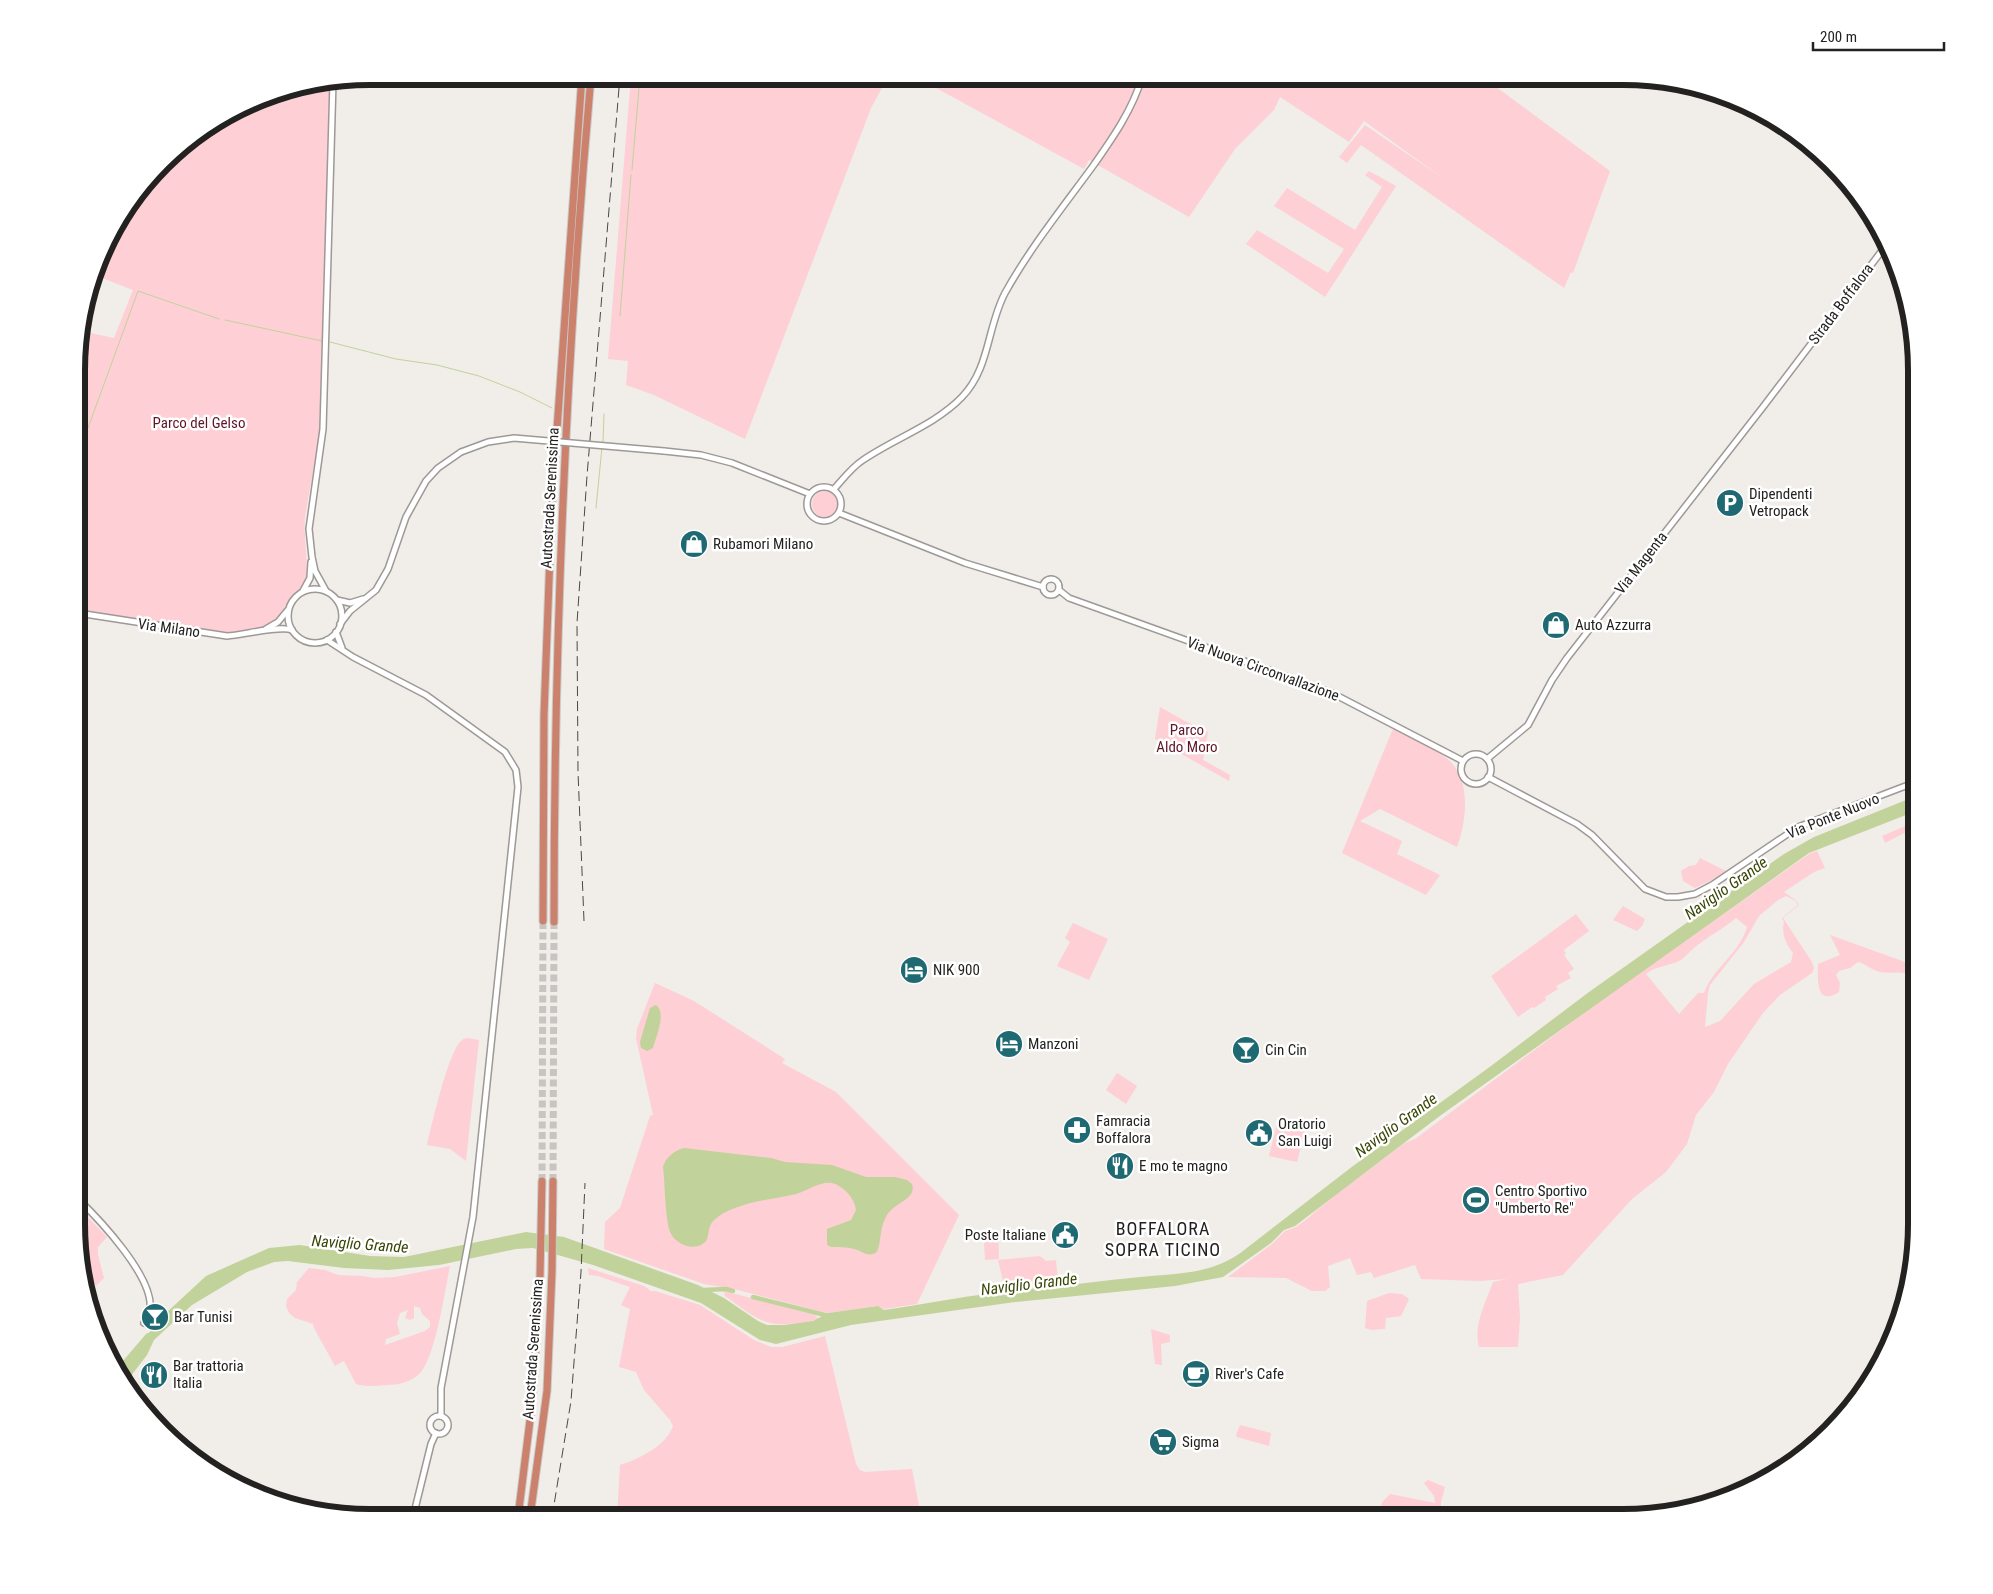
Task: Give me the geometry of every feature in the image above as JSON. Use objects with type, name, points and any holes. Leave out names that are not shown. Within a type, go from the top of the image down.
[{"type":"highway","name":"Autostrada Serenissima","points":[[543,922],[544,715],[552,500],[581,85]]},
{"type":"highway","name":"Autostrada Serenissima","points":[[554,922],[554,773],[558,605],[570,362],[590,85]]},
{"type":"highway","name":"Autostrada Serenissima","points":[[519,1509],[532,1404],[540,1277],[542,1181]]},
{"type":"highway","name":"Autostrada Serenissima","points":[[531,1509],[547,1391],[552,1271],[553,1181]]},
{"type":"street","points":[[834,489],[862,460],[948,409],[969,388],[979,372],[987,353],[1005,294],[1106,147],[1132,102],[1139,85]]},
{"type":"street","points":[[333,87],[323,429],[309,529],[315,572],[326,591],[336,600],[340,607],[340,624]]},
{"type":"street","name":"Strada Boffalora","points":[[1796,365],[1882,251]]},
{"type":"street","name":"Via Magenta","points":[[1487,759],[1528,724],[1563,664],[1796,365]]},
{"type":"street","points":[[326,591],[312,589],[303,592],[290,604],[288,613],[292,630],[298,637],[306,641],[315,643],[327,640],[336,632],[350,612],[376,590],[388,569],[406,517],[421,489],[438,468],[461,452],[488,442],[514,438],[701,455],[732,463],[810,494]]},
{"type":"street","points":[[823,486],[834,489],[841,497],[842,508],[832,520],[817,520],[812,516],[807,506],[810,494],[813,490],[823,486]]},
{"type":"street","points":[[839,513],[965,563],[1043,587],[1048,594],[1055,594],[1058,590],[1058,583],[1054,579],[1046,580],[1043,587]]},
{"type":"street","points":[[303,592],[310,578],[312,557]]},
{"type":"street","name":"Via Nuova Circonvallazione","points":[[1058,590],[1068,598],[1330,692],[1462,761]]},
{"type":"street","points":[[336,600],[350,603],[366,598]]},
{"type":"street","name":"Via Milano","points":[[261,632],[278,622],[290,604]]},
{"type":"street","name":"Via Milano","points":[[85,614],[227,636],[285,627],[292,630]]},
{"type":"street","points":[[336,632],[338,642],[344,650]]},
{"type":"street","points":[[327,640],[426,695],[505,752],[516,770],[518,787],[473,1217],[441,1388],[441,1416]]},
{"type":"street","points":[[1479,754],[1487,759],[1491,768],[1488,777],[1481,783],[1467,782],[1461,775],[1462,761],[1466,757],[1479,754]]},
{"type":"street","name":"Via Ponte Nuovo","points":[[1488,777],[1585,830],[1608,850],[1645,889],[1666,897],[1694,894],[1712,885],[1798,827],[1908,785]]},
{"type":"street","points":[[85,1206],[117,1240],[138,1273],[148,1296],[150,1307],[144,1323]]},
{"type":"street","points":[[434,1416],[441,1416],[447,1421],[447,1429],[444,1433],[436,1433],[430,1428],[430,1422],[434,1416]]},
{"type":"street","points":[[415,1509],[431,1444],[436,1433]]},
{"type":"green space","points":[[630,85],[884,85],[871,108],[745,439],[654,395],[626,385],[628,361],[608,359]]},
{"type":"green space","points":[[931,85],[1496,85],[1610,171],[1573,273],[1571,272],[1564,288],[1361,145],[1347,163],[1339,157],[1365,125],[1444,179],[1364,121],[1349,142],[1280,97],[1274,110],[1235,149],[1189,217],[1089,160],[1084,169]]},
{"type":"green space","name":"Parco del Gelso","points":[[331,87],[321,417],[305,518],[307,570],[304,585],[292,596],[282,614],[273,623],[257,629],[234,632],[207,631],[149,624],[85,612],[85,370],[87,333],[114,338],[133,290],[100,277],[123,227],[144,196],[168,168],[196,144],[244,114],[278,100]]},
{"type":"green space","points":[[1369,171],[1396,186],[1325,297],[1246,244],[1257,230],[1328,273],[1344,249],[1274,206],[1287,188],[1355,230],[1382,187],[1365,175]]},
{"type":"green space","points":[[825,491],[834,495],[838,504],[834,513],[825,517],[816,513],[812,504],[816,495]]},
{"type":"green space","name":"Parco Aldo Moro","points":[[1160,707],[1208,732],[1203,760],[1230,775],[1229,781],[1155,739]]},
{"type":"green space","points":[[1394,729],[1445,757],[1460,776],[1463,787],[1465,812],[1457,847],[1380,809],[1360,821],[1402,841],[1397,854],[1440,875],[1426,895],[1342,853]]},
{"type":"green space","points":[[1908,825],[1908,831],[1885,843],[1882,836]]},
{"type":"green space","points":[[1817,851],[1825,868],[1814,872],[1784,892],[1797,901],[1799,905],[1783,918],[1812,962],[1814,968],[1812,973],[1780,995],[1763,1013],[1728,1064],[1714,1092],[1696,1115],[1687,1144],[1666,1172],[1632,1199],[1563,1275],[1518,1284],[1520,1318],[1518,1347],[1479,1347],[1479,1322],[1493,1282],[1507,1279],[1479,1281],[1421,1279],[1415,1265],[1374,1278],[1371,1272],[1357,1275],[1350,1258],[1328,1266],[1330,1287],[1325,1291],[1312,1291],[1286,1278],[1228,1277],[1272,1244],[1285,1231],[1296,1227],[1335,1195],[1405,1143],[1415,1139],[1607,996],[1809,854]],"holes":[[[1786,896],[1796,901],[1798,905],[1782,918],[1785,938],[1793,953],[1791,962],[1754,984],[1720,1021],[1705,1027],[1710,985],[1744,942],[1759,916],[1778,900]],[[1736,918],[1747,927],[1739,945],[1708,984],[1704,993],[1698,993],[1679,1014],[1646,974],[1654,969],[1681,960],[1699,944]]]},
{"type":"green space","points":[[1700,858],[1728,872],[1695,888],[1683,881],[1681,871],[1689,866],[1696,865]]},
{"type":"green space","points":[[1623,906],[1645,919],[1637,931],[1613,920]]},
{"type":"green space","points":[[1576,914],[1589,931],[1564,950],[1566,954],[1564,955],[1574,969],[1568,973],[1571,978],[1556,986],[1558,989],[1545,997],[1546,1000],[1518,1017],[1491,976]]},
{"type":"green space","points":[[1073,923],[1108,939],[1089,980],[1057,966],[1070,942],[1065,938]]},
{"type":"green space","points":[[1830,935],[1908,963],[1908,974],[1880,972],[1858,962],[1850,968],[1839,971],[1836,975],[1840,983],[1839,992],[1826,996],[1822,993],[1818,983],[1818,964],[1840,955]]},
{"type":"green space","points":[[655,983],[694,1001],[785,1059],[782,1063],[836,1092],[959,1215],[917,1304],[884,1309],[877,1306],[828,1313],[734,1289],[704,1284],[604,1249],[605,1222],[620,1208],[650,1116],[653,1115],[636,1038],[637,1029]]},
{"type":"green space","points":[[468,1038],[479,1040],[466,1161],[450,1149],[427,1145],[451,1059],[461,1041]]},
{"type":"green space","points":[[1117,1073],[1137,1086],[1126,1104],[1106,1090]]},
{"type":"green space","points":[[1279,1116],[1307,1122],[1297,1162],[1269,1156]]},
{"type":"green space","points":[[85,1214],[107,1237],[98,1247],[98,1255],[104,1278],[96,1286],[90,1280],[87,1261]]},
{"type":"green space","points":[[998,1229],[999,1259],[985,1260],[984,1243]]},
{"type":"green space","points":[[1040,1256],[1046,1261],[1056,1260],[1058,1283],[1005,1289],[998,1260]]},
{"type":"green space","points":[[450,1266],[439,1324],[430,1355],[419,1374],[408,1381],[375,1386],[356,1384],[344,1361],[335,1366],[313,1324],[295,1318],[289,1313],[286,1306],[287,1299],[296,1290],[297,1282],[309,1268],[325,1270],[338,1275],[375,1278],[395,1277]],"holes":[[[414,1306],[420,1308],[422,1314],[430,1321],[430,1327],[425,1331],[385,1345],[386,1339],[400,1334],[397,1323],[400,1313],[408,1310],[405,1318],[410,1320],[414,1318]]]},
{"type":"green space","points":[[588,1268],[644,1286],[651,1291],[700,1305],[754,1340],[771,1347],[782,1347],[825,1336],[856,1464],[860,1470],[865,1472],[912,1469],[920,1509],[617,1509],[620,1465],[658,1446],[673,1426],[644,1390],[636,1372],[619,1367],[630,1309],[621,1305],[630,1287],[598,1276],[589,1275]]},
{"type":"green space","points":[[724,1291],[815,1315],[818,1318],[809,1322],[786,1324],[767,1322],[751,1315],[725,1296]]},
{"type":"green space","points":[[1389,1293],[1402,1294],[1409,1299],[1401,1316],[1386,1318],[1385,1329],[1371,1330],[1365,1328],[1367,1301]]},
{"type":"green space","points":[[1151,1329],[1170,1335],[1170,1342],[1161,1344],[1162,1365],[1155,1364]]},
{"type":"green space","points":[[1240,1425],[1271,1433],[1269,1446],[1237,1437]]},
{"type":"green space","points":[[1428,1480],[1445,1487],[1441,1509],[1379,1509],[1383,1501],[1390,1494],[1435,1503],[1434,1496],[1424,1483]]},
{"type":"shaded area","points":[[1908,799],[1908,814],[1809,853],[1437,1118],[1295,1226],[1284,1230],[1271,1243],[1223,1277],[1175,1286],[1015,1302],[851,1325],[776,1344],[760,1340],[701,1303],[593,1265],[533,1248],[516,1249],[439,1265],[388,1270],[344,1268],[288,1261],[274,1262],[247,1272],[192,1305],[154,1340],[147,1355],[130,1377],[121,1363],[146,1334],[150,1332],[152,1326],[206,1276],[269,1248],[300,1245],[370,1256],[404,1257],[526,1232],[564,1237],[698,1285],[724,1298],[767,1325],[813,1321],[828,1313],[878,1306],[884,1310],[1000,1292],[1179,1274],[1215,1266],[1239,1254],[1353,1166],[1589,992],[1784,854],[1814,837]]},
{"type":"shaded area","points":[[656,1005],[661,1013],[660,1025],[653,1048],[647,1051],[641,1048],[640,1042],[650,1008]]},
{"type":"shaded area","points":[[684,1148],[771,1158],[785,1162],[832,1165],[866,1177],[895,1177],[907,1180],[912,1184],[913,1189],[908,1197],[887,1215],[884,1220],[878,1249],[873,1254],[851,1248],[827,1245],[827,1229],[851,1220],[856,1210],[854,1202],[845,1190],[832,1183],[818,1185],[796,1194],[739,1206],[722,1214],[712,1223],[707,1239],[702,1245],[695,1247],[687,1246],[677,1241],[668,1226],[663,1167],[671,1155]]},
{"type":"waterway","points":[[632,170],[639,85]]},
{"type":"waterway","points":[[620,316],[631,175]]},
{"type":"waterway","points":[[85,430],[88,428],[138,291],[219,319]]},
{"type":"waterway","points":[[225,320],[322,341]]},
{"type":"waterway","points":[[330,342],[396,359],[437,365],[479,376],[520,392],[552,408]]},
{"type":"waterway","points":[[603,443],[604,414]]},
{"type":"waterway","points":[[596,508],[602,447]]},
{"type":"waterway","name":"Naviglio Grande","points":[[704,1290],[726,1289],[733,1291]]},
{"type":"waterway","name":"Naviglio Grande","points":[[753,1297],[829,1316]]},
{"type":"tunnel","points":[[542,1181],[543,921]]},
{"type":"tunnel","points":[[553,1181],[554,922]]},
{"type":"railway","points":[[584,921],[578,772],[577,623],[587,476],[619,85]]},
{"type":"railway","points":[[553,1509],[571,1401],[581,1272],[585,1183]]},
{"type":"place","name":"Dipendenti Vetropack","points":[[1730,503]]},
{"type":"place","name":"Rubamori Milano","points":[[694,544]]},
{"type":"place","name":"Auto Azzurra","points":[[1556,625]]},
{"type":"place","name":"NIK 900","points":[[914,970]]},
{"type":"place","name":"Manzoni","points":[[1009,1044]]},
{"type":"place","name":"Cin Cin","points":[[1246,1050]]},
{"type":"place","name":"Famracia Boffalora","points":[[1077,1130]]},
{"type":"place","name":"Oratorio San Luigi","points":[[1259,1133]]},
{"type":"place","name":"E mo te magno","points":[[1120,1166]]},
{"type":"place","name":"Centro Sportivo \"Umberto Re\"","points":[[1476,1200]]},
{"type":"place","name":"Poste Italiane","points":[[1065,1235]]},
{"type":"place","name":"Bar Tunisi","points":[[155,1317]]},
{"type":"place","name":"River's Cafe","points":[[1196,1374]]},
{"type":"place","name":"Bar trattoria Italia","points":[[154,1375]]},
{"type":"place","name":"Sigma","points":[[1163,1442]]},
{"type":"district","name":"BOFFALORA SOPRA TICINO","points":[[1163,1238]]}]
